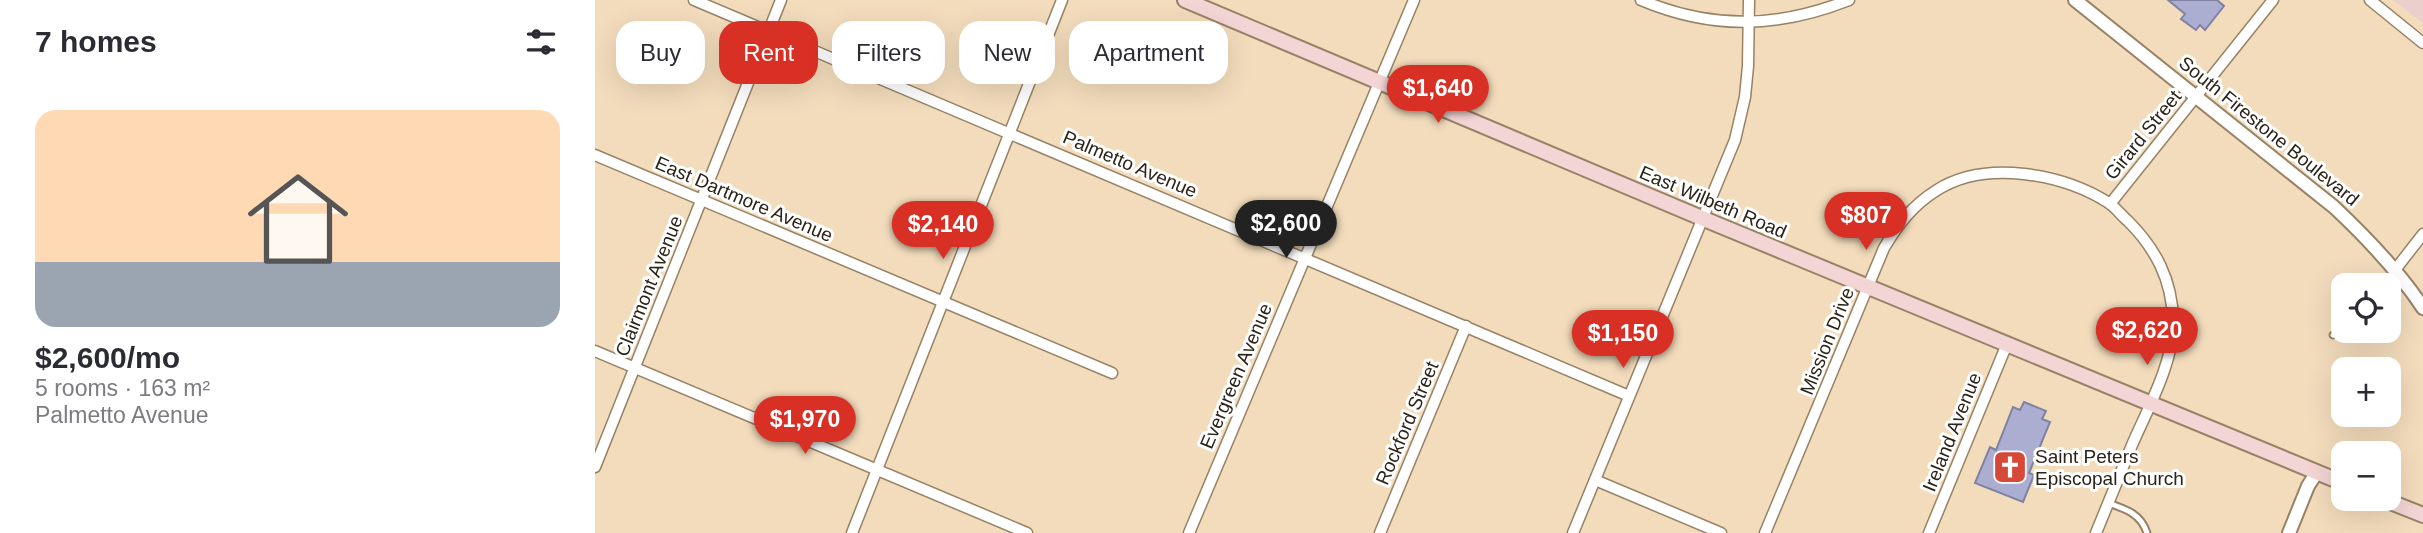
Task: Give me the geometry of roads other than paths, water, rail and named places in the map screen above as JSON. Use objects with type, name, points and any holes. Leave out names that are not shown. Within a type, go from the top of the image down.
[{"type":"main road","name":"East Wilbeth Road","points":[[1185,0],[1704,219],[2331,478]]},
{"type":"main road","points":[[2401,506],[2423,515]]},
{"type":"street","name":"Palmetto Avenue","points":[[694,0],[743,21]]},
{"type":"street","name":"Clairmont Avenue","points":[[772,21],[781,0]]},
{"type":"street","points":[[852,533],[1062,0]]},
{"type":"street","name":"Evergreen Avenue","points":[[1189,533],[1414,0]]},
{"type":"street","points":[[1641,0],[1699,18],[1750,23],[1791,18],[1849,0]]},
{"type":"street","points":[[1573,533],[1735,140],[1745,97],[1749,0]]},
{"type":"street","name":"South Firestone Boulevard","points":[[2075,0],[2358,229],[2396,270],[2423,308]]},
{"type":"street","name":"Girard Street","points":[[2096,533],[2151,403],[2172,339],[2173,320],[2167,278],[2148,244],[2110,204],[2273,0]]},
{"type":"street","points":[[2370,0],[2423,43]]},
{"type":"street","name":"Palmetto Avenue","points":[[818,53],[1629,396]]},
{"type":"street","name":"Clairmont Avenue","points":[[595,467],[748,84]]},
{"type":"street","name":"East Dartmore Avenue","points":[[595,155],[1112,373]]},
{"type":"street","name":"Mission Drive","points":[[1765,533],[1884,248],[1910,210],[1957,181],[1978,175],[2022,173],[2072,186],[2110,204]]},
{"type":"street","points":[[2396,270],[2423,234]]},
{"type":"street","name":"Rockford Street","points":[[1380,533],[1466,326]]},
{"type":"street","name":"Ireland Avenue","points":[[1929,533],[2007,344]]},
{"type":"street","points":[[595,351],[1027,533]]},
{"type":"street","points":[[2289,533],[2308,486],[2317,472]]},
{"type":"street","points":[[1595,480],[1721,533]]},
{"type":"lane","points":[[2108,503],[2131,511],[2143,520],[2147,533]]},
{"type":"place","name":"Saint Peters Episcopal Church","points":[[2010,467]]}]
